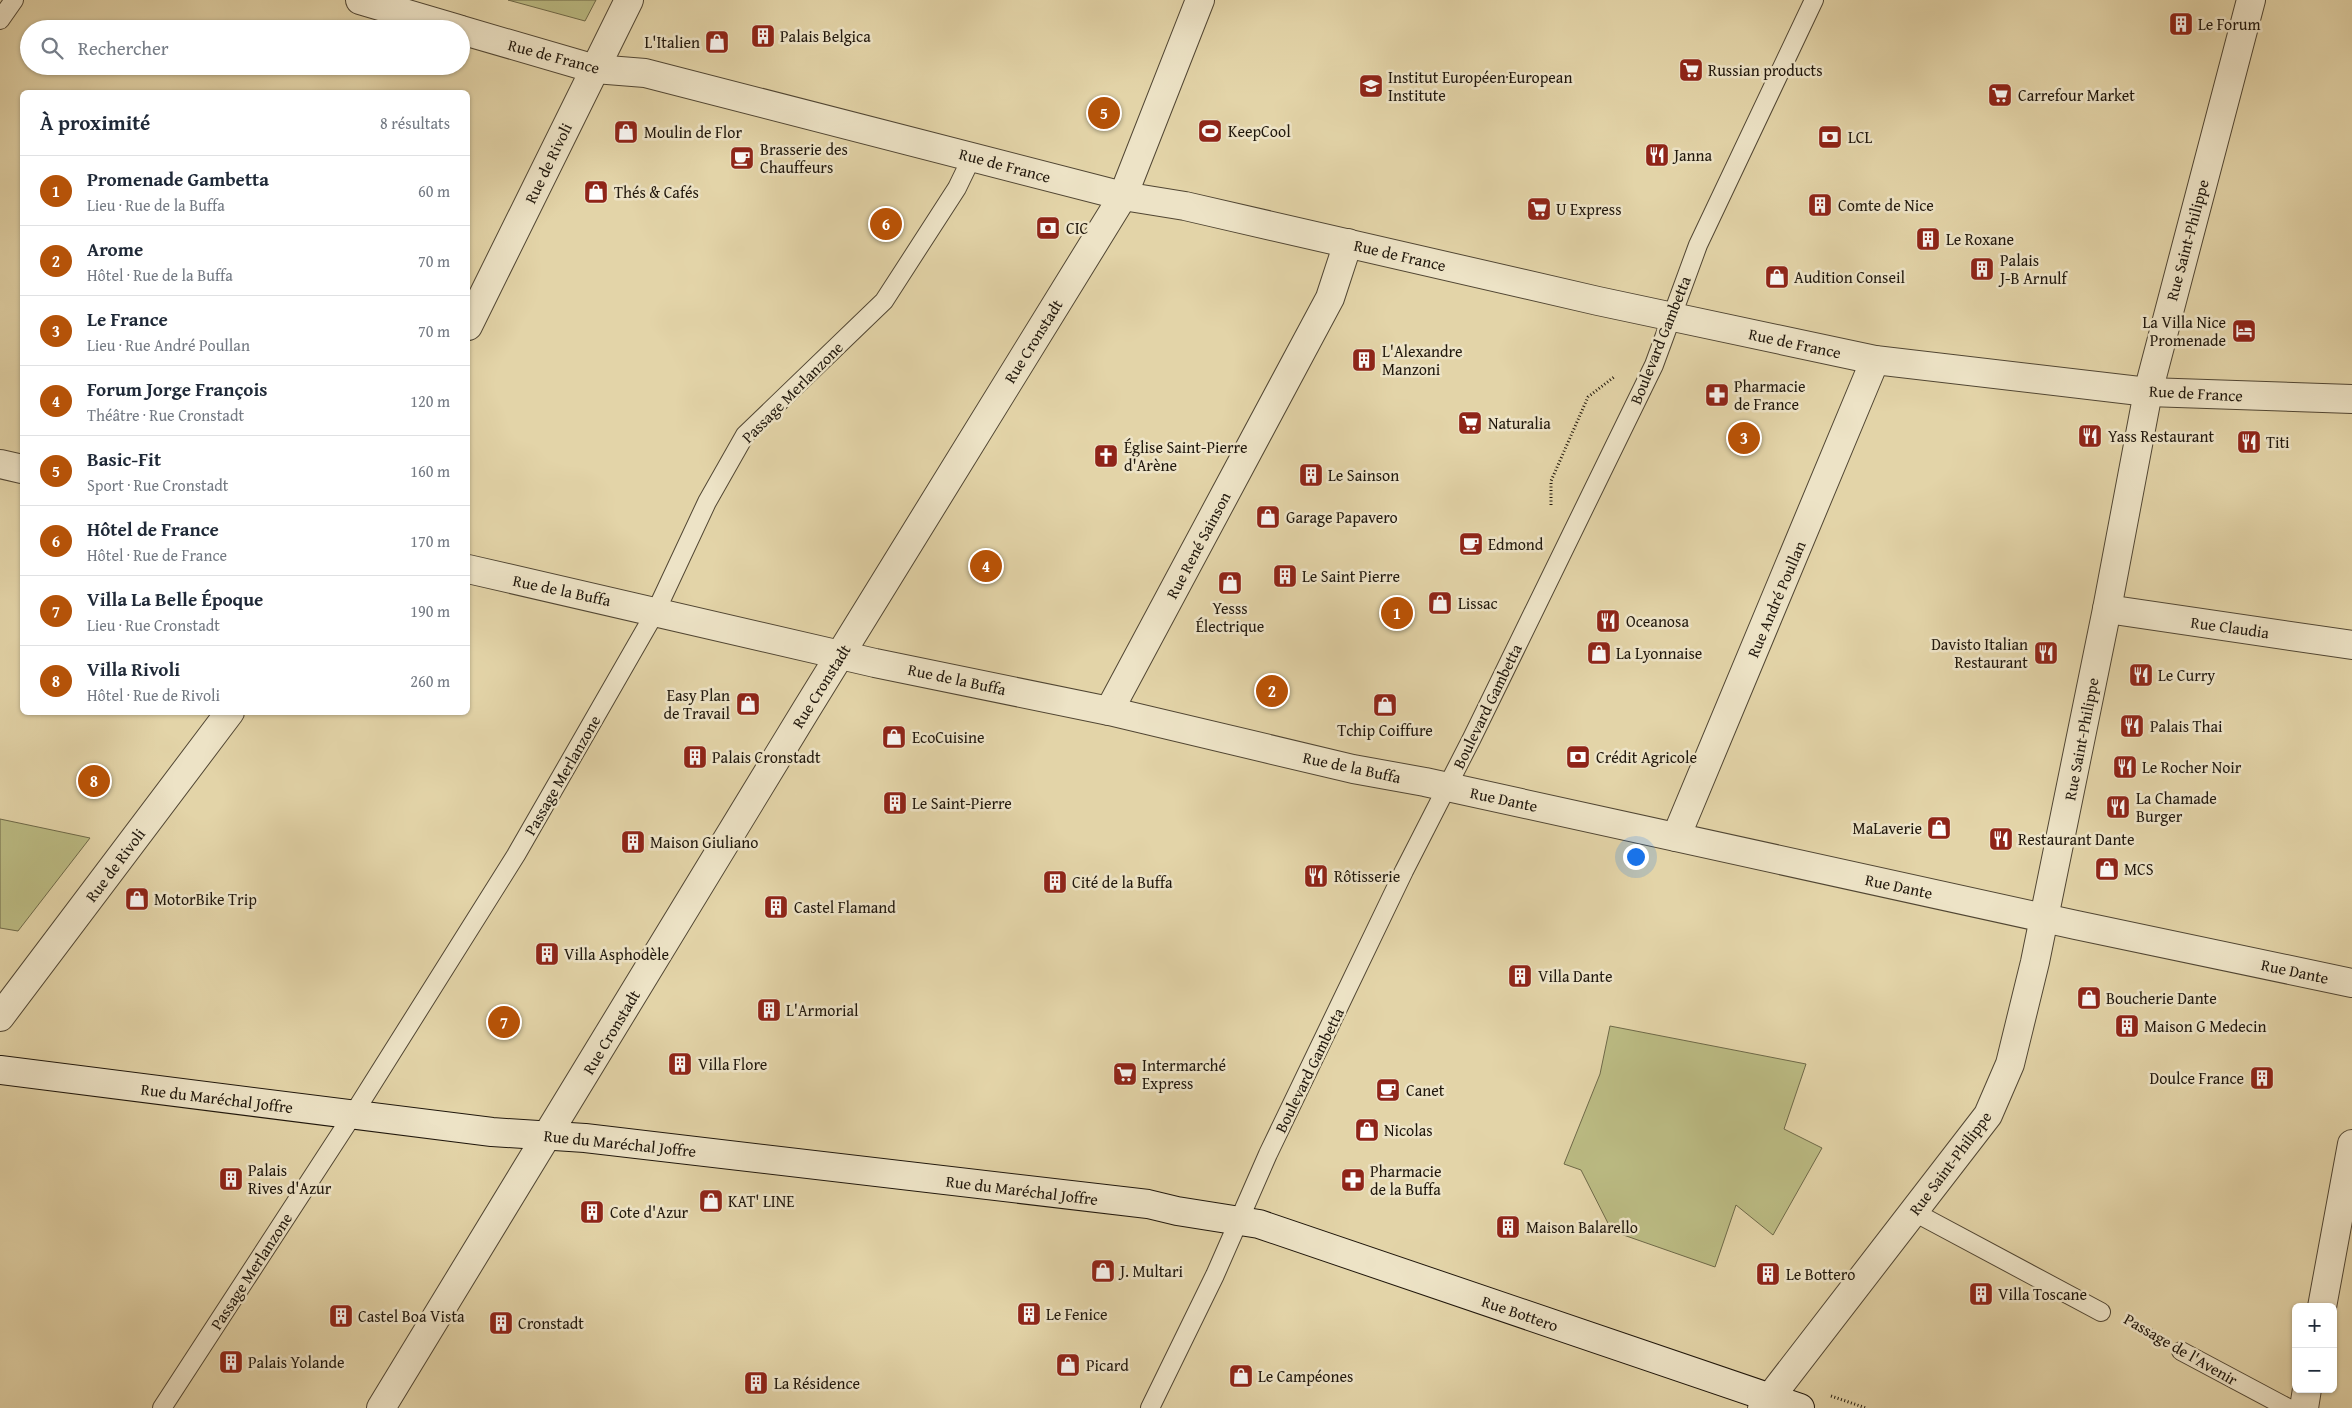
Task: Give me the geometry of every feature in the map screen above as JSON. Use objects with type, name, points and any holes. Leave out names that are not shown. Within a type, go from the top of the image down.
[{"type":"street","name":"Rue de France","points":[[360,0],[429,20]]},
{"type":"street","name":"Rue de Rivoli","points":[[470,322],[629,0]]},
{"type":"street","name":"Rue Cronstadt","points":[[381,1408],[840,654],[1123,196],[1200,0]]},
{"type":"street","name":"Rue Saint-Philippe","points":[[1766,1403],[1988,1114],[2010,1064],[2045,918],[2107,610],[2148,392],[2251,0]]},
{"type":"street","name":"Rue de France","points":[[470,32],[595,69],[645,73],[1123,196],[1185,206],[1671,317],[1875,360],[2148,392],[2352,399]]},
{"type":"street","name":"Rue René Sainson","points":[[1109,711],[1330,298],[1348,243]]},
{"type":"street","name":"Rue André Poullan","points":[[1676,837],[1875,360]]},
{"type":"street","points":[[0,464],[20,469]]},
{"type":"street","name":"Rue de la Buffa","points":[[470,570],[840,654],[1109,711],[1352,769],[1447,787]]},
{"type":"street","name":"Rue Claudia","points":[[2107,610],[2352,644]]},
{"type":"street","name":"Rue de Rivoli","points":[[0,1016],[228,715]]},
{"type":"street","name":"Rue Dante","points":[[1447,787],[2352,983]]},
{"type":"street","name":"Rue du Maréchal Joffre","points":[[0,1070],[352,1116],[492,1132],[585,1138],[1148,1204],[1239,1221]]},
{"type":"street","points":[[2323,1303],[2352,1144]]},
{"type":"street","name":"Rue Bottero","points":[[1239,1221],[1258,1224],[1300,1237],[1766,1403],[1800,1408]]},
{"type":"street","points":[[2304,1408],[2306,1393]]},
{"type":"lane","points":[[0,20],[14,0]]},
{"type":"lane","name":"Boulevard Gambetta","points":[[1150,1408],[1239,1221],[1272,1145],[1416,847],[1654,365],[1698,245],[1814,0]]},
{"type":"lane","name":"Passage Merlanzone","points":[[162,1408],[352,1116],[516,855],[656,611],[707,502],[744,435],[884,301],[957,188],[972,157]]},
{"type":"lane","name":"Passage de l'Avenir","points":[[1914,1212],[2101,1312]]},
{"type":"lane","name":"Passage de l'Avenir","points":[[2181,1352],[2288,1408]]},
{"type":"path","name":"Passage de l'Avenir","points":[[2101,1312],[2122,1314],[2165,1337],[2181,1352]]},
{"type":"green space","points":[[508,0],[596,0],[585,21]]},
{"type":"green space","points":[[0,819],[90,838],[18,931],[0,928]]},
{"type":"green space","points":[[1610,1026],[1806,1064],[1784,1129],[1822,1148],[1773,1235],[1736,1205],[1715,1267],[1612,1231],[1581,1170],[1564,1164],[1600,1074]]},
{"type":"place","name":"Le Forum","points":[[2181,24]]},
{"type":"place","name":"Palais Belgica","points":[[763,36]]},
{"type":"place","name":"L'Italien","points":[[717,42]]},
{"type":"place","name":"Russian products","points":[[1691,70]]},
{"type":"place","name":"Institut Européen·European Institute","points":[[1371,86]]},
{"type":"place","name":"Carrefour Market","points":[[2000,95]]},
{"type":"place","name":"Basic-Fit","points":[[1104,113]]},
{"type":"place","name":"KeepCool","points":[[1210,131]]},
{"type":"place","name":"Moulin de Flor","points":[[626,132]]},
{"type":"place","name":"LCL","points":[[1830,137]]},
{"type":"place","name":"Janna","points":[[1657,155]]},
{"type":"place","name":"Brasserie des Chauffeurs","points":[[742,158]]},
{"type":"place","name":"Thés & Cafés","points":[[596,192]]},
{"type":"place","name":"Comte de Nice","points":[[1820,205]]},
{"type":"place","name":"U Express","points":[[1539,209]]},
{"type":"place","name":"Hôtel de France","points":[[886,224]]},
{"type":"place","name":"CIC","points":[[1048,228]]},
{"type":"place","name":"Le Roxane","points":[[1928,239]]},
{"type":"place","name":"Palais J-B Arnulf","points":[[1982,269]]},
{"type":"place","name":"Audition Conseil","points":[[1777,277]]},
{"type":"place","name":"La Villa Nice Promenade","points":[[2244,331]]},
{"type":"place","name":"L'Alexandre Manzoni","points":[[1364,360]]},
{"type":"place","name":"Pharmacie de France","points":[[1717,395]]},
{"type":"place","name":"Naturalia","points":[[1470,423]]},
{"type":"place","name":"Yass Restaurant","points":[[2090,436]]},
{"type":"place","name":"Le France","points":[[1744,438]]},
{"type":"place","name":"Titi","points":[[2249,442]]},
{"type":"place","name":"Église Saint-Pierre d'Arène","points":[[1106,456]]},
{"type":"place","name":"Le Sainson","points":[[1311,475]]},
{"type":"place","name":"Garage Papavero","points":[[1268,517]]},
{"type":"place","name":"Edmond","points":[[1471,544]]},
{"type":"place","name":"Forum Jorge François","points":[[986,566]]},
{"type":"place","name":"Le Saint Pierre","points":[[1285,576]]},
{"type":"place","name":"Yesss Électrique","points":[[1230,583]]},
{"type":"place","name":"Lissac","points":[[1440,603]]},
{"type":"place","name":"Promenade Gambetta","points":[[1397,613]]},
{"type":"place","name":"Oceanosa","points":[[1608,621]]},
{"type":"place","name":"La Lyonnaise","points":[[1599,653]]},
{"type":"place","name":"Davisto Italian Restaurant","points":[[2046,653]]},
{"type":"place","name":"Le Curry","points":[[2141,675]]},
{"type":"place","name":"Arome","points":[[1272,691]]},
{"type":"place","name":"Easy Plan de Travail","points":[[748,704]]},
{"type":"place","name":"Tchip Coiffure","points":[[1385,705]]},
{"type":"place","name":"Palais Thai","points":[[2132,726]]},
{"type":"place","name":"EcoCuisine","points":[[894,737]]},
{"type":"place","name":"Palais Cronstadt","points":[[695,757]]},
{"type":"place","name":"Crédit Agricole","points":[[1578,757]]},
{"type":"place","name":"Le Rocher Noir","points":[[2125,767]]},
{"type":"place","name":"Villa Rivoli","points":[[94,781]]},
{"type":"place","name":"Le Saint-Pierre","points":[[895,803]]},
{"type":"place","name":"La Chamade Burger","points":[[2118,807]]},
{"type":"place","name":"MaLaverie","points":[[1939,828]]},
{"type":"place","name":"Restaurant Dante","points":[[2001,839]]},
{"type":"place","name":"Maison Giuliano","points":[[633,842]]},
{"type":"place","name":"MCS","points":[[2107,869]]},
{"type":"place","name":"Rôtisserie","points":[[1316,876]]},
{"type":"place","name":"Cité de la Buffa","points":[[1055,882]]},
{"type":"place","name":"MotorBike Trip","points":[[137,899]]},
{"type":"place","name":"Castel Flamand","points":[[776,907]]},
{"type":"place","name":"Villa Asphodèle","points":[[547,954]]},
{"type":"place","name":"Villa Dante","points":[[1520,976]]},
{"type":"place","name":"Boucherie Dante","points":[[2089,998]]},
{"type":"place","name":"L'Armorial","points":[[769,1010]]},
{"type":"place","name":"Villa La Belle Époque","points":[[504,1022]]},
{"type":"place","name":"Maison G Medecin","points":[[2127,1026]]},
{"type":"place","name":"Villa Flore","points":[[680,1064]]},
{"type":"place","name":"Intermarché Express","points":[[1125,1074]]},
{"type":"place","name":"Doulce France","points":[[2262,1078]]},
{"type":"place","name":"Canet","points":[[1388,1090]]},
{"type":"place","name":"Nicolas","points":[[1367,1130]]},
{"type":"place","name":"Palais Rives d'Azur","points":[[231,1179]]},
{"type":"place","name":"Pharmacie de la Buffa","points":[[1353,1180]]},
{"type":"place","name":"KAT' LINE","points":[[711,1201]]},
{"type":"place","name":"Cote d'Azur","points":[[592,1212]]},
{"type":"place","name":"Maison Balarello","points":[[1508,1227]]},
{"type":"place","name":"J. Multari","points":[[1103,1271]]},
{"type":"place","name":"Le Bottero","points":[[1768,1274]]},
{"type":"place","name":"Villa Toscane","points":[[1981,1294]]},
{"type":"place","name":"Le Fenice","points":[[1029,1314]]},
{"type":"place","name":"Castel Boa Vista","points":[[341,1316]]},
{"type":"place","name":"Cronstadt","points":[[501,1323]]},
{"type":"place","name":"Palais Yolande","points":[[231,1362]]},
{"type":"place","name":"Picard","points":[[1068,1365]]},
{"type":"place","name":"Le Campéones","points":[[1241,1376]]},
{"type":"place","name":"La Résidence","points":[[756,1383]]}]
